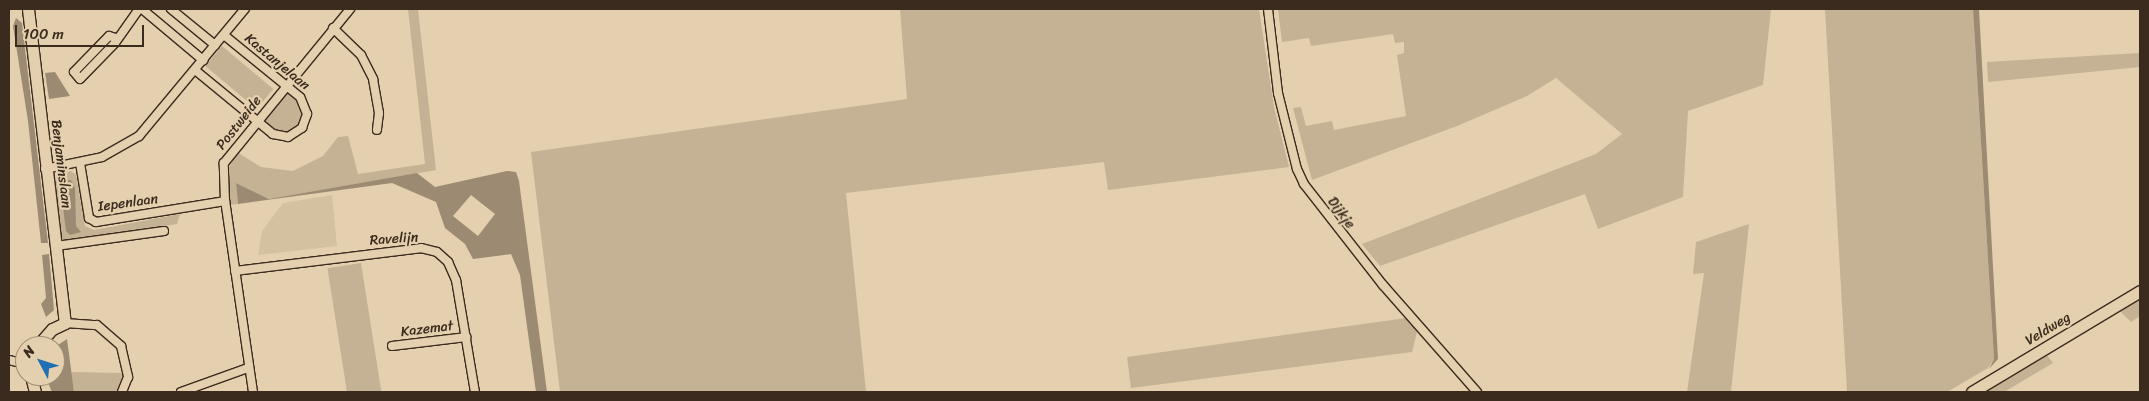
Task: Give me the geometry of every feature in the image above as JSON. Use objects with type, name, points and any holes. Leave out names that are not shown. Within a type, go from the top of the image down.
[{"type":"street","name":"Benjaminslaan","points":[[28,9],[45,169],[65,323]]},
{"type":"street","points":[[171,9],[215,45]]},
{"type":"street","points":[[45,169],[80,163],[120,148],[139,136],[245,9]]},
{"type":"street","name":"Postweide","points":[[253,392],[225,201],[224,163],[256,120],[350,9]]},
{"type":"street","name":"Dijkje","points":[[1268,9],[1278,93],[1297,169],[1304,184],[1383,285],[1477,392]]},
{"type":"street","points":[[116,38],[109,36],[74,72],[80,79],[116,38],[145,10],[203,60]]},
{"type":"street","points":[[333,28],[361,55],[373,80],[379,113],[377,130]]},
{"type":"street","name":"Kastanjelaan","points":[[195,70],[277,136],[288,137],[302,128],[306,106],[286,85],[224,34]]},
{"type":"street","name":"Iepenlaan","points":[[80,163],[89,218],[96,222],[225,201]]},
{"type":"street","points":[[56,246],[164,231]]},
{"type":"street","name":"Ravelijn","points":[[235,271],[429,249],[443,257],[453,269],[475,392]]},
{"type":"street","name":"Veldweg","points":[[1972,392],[2140,292]]},
{"type":"street","points":[[46,336],[52,329],[65,323],[97,325],[121,346],[128,377],[122,392]]},
{"type":"street","name":"Kazemat","points":[[392,346],[466,337]]},
{"type":"street","points":[[181,392],[248,368]]},
{"type":"shaded area","points":[[408,9],[418,9],[436,170],[269,199],[236,183],[238,204],[230,205],[227,171],[237,152],[261,167],[293,171],[323,156],[338,137],[348,136],[358,174],[425,164]]},
{"type":"shaded area","points":[[900,9],[1259,9],[1274,107],[1289,167],[1108,190],[1104,162],[846,193],[866,392],[560,392],[531,152],[907,99]]},
{"type":"shaded area","points":[[1278,9],[1771,9],[1763,85],[1688,111],[1683,197],[1598,229],[1585,194],[1380,266],[1362,244],[1596,154],[1622,134],[1556,78],[1527,96],[1457,126],[1312,180],[1293,108],[1301,107],[1306,126],[1332,121],[1334,130],[1406,116],[1397,55],[1404,53],[1404,42],[1395,43],[1393,34],[1311,46],[1309,38],[1282,42]]},
{"type":"shaded area","points":[[1825,9],[1973,9],[1994,359],[1988,368],[1947,392],[1847,392]]},
{"type":"shaded area","points":[[1973,9],[1979,9],[1998,359],[1989,369],[1994,359]]},
{"type":"shaded area","points":[[16,18],[22,23],[48,243],[41,243],[28,121],[13,26]]},
{"type":"shaded area","points":[[222,46],[273,89],[257,109],[205,66]]},
{"type":"shaded area","points":[[2140,53],[2140,67],[1988,82],[1987,62]]},
{"type":"shaded area","points":[[55,72],[70,96],[49,99],[45,73]]},
{"type":"shaded area","points":[[288,89],[299,98],[305,111],[300,126],[287,134],[276,133],[260,121]]},
{"type":"shaded area","points":[[71,171],[76,175],[85,226],[94,230],[180,214],[177,224],[62,243],[53,178]]},
{"type":"shaded area","points":[[507,171],[516,172],[519,181],[547,392],[536,392],[520,275],[511,254],[473,259],[465,244],[445,228],[436,202],[392,183],[238,204],[236,183],[269,199],[417,173],[435,187]],"holes":[[[471,195],[495,214],[478,236],[453,216]]]},
{"type":"shaded area","points":[[66,180],[71,180],[75,188],[76,226],[81,232],[70,235],[66,231],[60,184]]},
{"type":"shaded area","points":[[332,195],[337,246],[258,255],[262,231],[283,203]]},
{"type":"shaded area","points":[[1749,224],[1731,392],[1687,392],[1704,273],[1693,274],[1696,242]]},
{"type":"shaded area","points":[[49,254],[54,310],[46,317],[41,304],[46,298],[42,255]]},
{"type":"shaded area","points":[[361,263],[381,392],[347,392],[327,268]]},
{"type":"shaded area","points":[[2140,296],[2140,316],[2131,322],[2118,309]]},
{"type":"shaded area","points":[[1406,318],[1417,332],[1412,352],[1131,388],[1127,357]]},
{"type":"shaded area","points":[[67,339],[74,392],[52,392],[49,386],[65,386],[65,340]]},
{"type":"shaded area","points":[[2046,354],[2053,363],[2004,392],[1982,392]]},
{"type":"shaded area","points":[[71,372],[123,373],[117,392],[74,392]]}]
